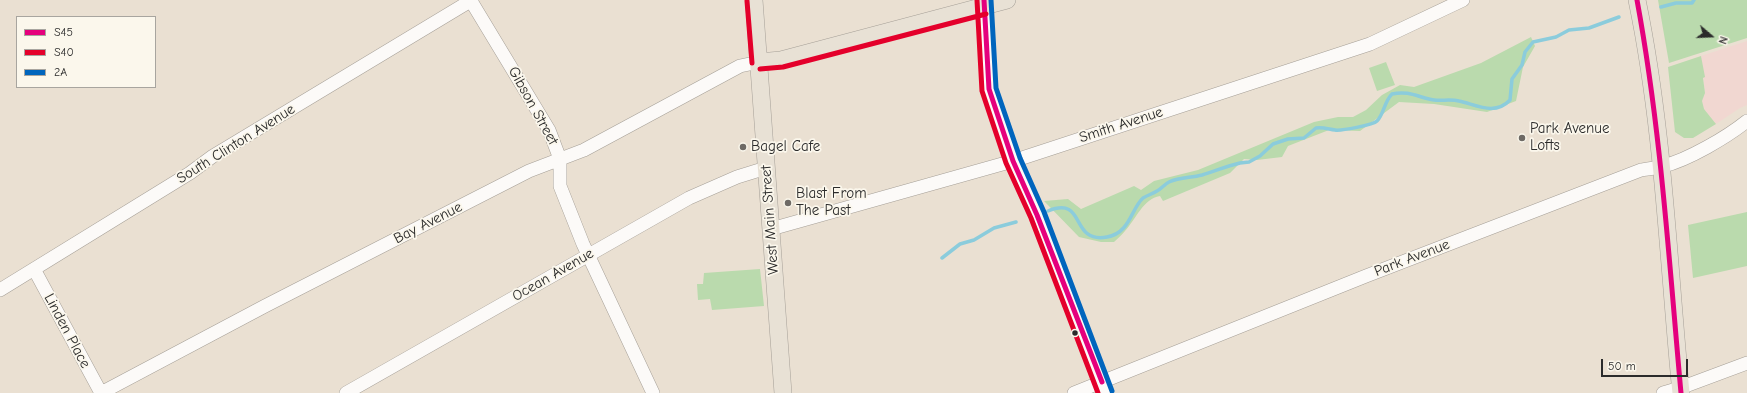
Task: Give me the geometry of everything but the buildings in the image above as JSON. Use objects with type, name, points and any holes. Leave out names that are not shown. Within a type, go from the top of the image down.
[{"type":"main road","name":"West Main Street","points":[[754,0],[783,393]]},
{"type":"main road","points":[[759,62],[781,60],[984,3],[1007,0]]},
{"type":"main road","points":[[1637,0],[1643,27],[1663,166],[1681,391]]},
{"type":"street","name":"Gibson Street","points":[[472,0],[549,130],[560,159],[560,186],[587,256],[654,393]]},
{"type":"street","name":"South Clinton Avenue","points":[[0,290],[190,173],[212,156],[472,0]]},
{"type":"street","name":"Smith Avenue","points":[[771,229],[1013,161],[1370,44],[1463,0]]},
{"type":"street","points":[[984,3],[989,89],[1013,161],[1038,219],[1103,387]]},
{"type":"street","name":"Bay Avenue","points":[[101,393],[265,306],[529,171],[584,150],[740,66],[759,62]]},
{"type":"street","name":"Park Avenue","points":[[1074,393],[1103,387],[1366,276],[1641,170],[1663,166],[1682,159],[1732,133],[1747,121]]},
{"type":"street","name":"Ocean Avenue","points":[[346,393],[689,198],[737,176],[766,168]]},
{"type":"street","name":"Linden Place","points":[[34,269],[101,393]]},
{"type":"street","points":[[1663,393],[1681,391],[1747,363]]},
{"type":"shaded area","points":[[1747,41],[1747,105],[1716,124],[1704,109],[1702,101],[1705,93],[1701,56]]},
{"type":"green space","points":[[1658,0],[1747,0],[1747,38],[1669,63]]},
{"type":"green space","points":[[1531,37],[1535,46],[1523,67],[1516,101],[1487,112],[1434,104],[1399,102],[1360,131],[1329,130],[1288,146],[1282,157],[1257,160],[1244,159],[1230,173],[1163,201],[1160,196],[1154,198],[1144,205],[1129,226],[1114,242],[1101,242],[1079,237],[1044,201],[1068,199],[1081,209],[1134,186],[1141,190],[1154,181],[1198,170],[1314,122],[1338,117],[1353,117],[1366,110],[1382,95],[1400,85],[1414,87],[1481,63]]},
{"type":"green space","points":[[1701,56],[1705,77],[1703,78],[1705,93],[1702,101],[1704,109],[1716,124],[1693,138],[1684,138],[1675,132],[1668,67]]},
{"type":"green space","points":[[1386,62],[1395,85],[1377,91],[1369,68]]},
{"type":"green space","points":[[1747,212],[1747,266],[1693,278],[1688,225]]},
{"type":"green space","points":[[760,269],[764,306],[712,310],[710,299],[698,300],[697,284],[703,284],[704,273]]},
{"type":"waterway","points":[[1661,7],[1676,3],[1692,3],[1694,0]]},
{"type":"waterway","points":[[1048,211],[1060,208],[1068,209],[1074,214],[1087,234],[1095,237],[1107,237],[1115,235],[1121,231],[1143,198],[1169,182],[1177,179],[1202,175],[1235,164],[1249,162],[1260,156],[1273,144],[1288,139],[1304,138],[1316,128],[1338,130],[1374,123],[1381,115],[1389,97],[1392,94],[1404,93],[1434,100],[1456,100],[1486,108],[1504,105],[1510,100],[1512,79],[1522,65],[1525,52],[1533,42],[1556,37],[1569,30],[1589,28],[1619,17]]},
{"type":"waterway","points":[[942,258],[960,244],[974,240],[994,228],[1016,222]]},
{"type":"transit line","name":"S40","points":[[977,0],[982,91],[1006,163],[1031,218],[1098,393]]},
{"type":"transit line","name":"S45","points":[[984,0],[989,89],[1013,161],[1037,215],[1102,382]]},
{"type":"transit line","name":"2A","points":[[991,0],[996,88],[1020,158],[1044,212],[1112,391]]},
{"type":"transit line","name":"S45","points":[[1637,0],[1658,147],[1681,393]]},
{"type":"transit line","name":"S40","points":[[747,1],[752,63]]},
{"type":"transit line","name":"S40","points":[[760,69],[783,67],[986,14]]},
{"type":"place","name":"Park Avenue Lofts","points":[[1522,138]]},
{"type":"place","name":"Bagel Cafe","points":[[743,147]]},
{"type":"place","name":"Blast From The Past","points":[[788,203]]}]
